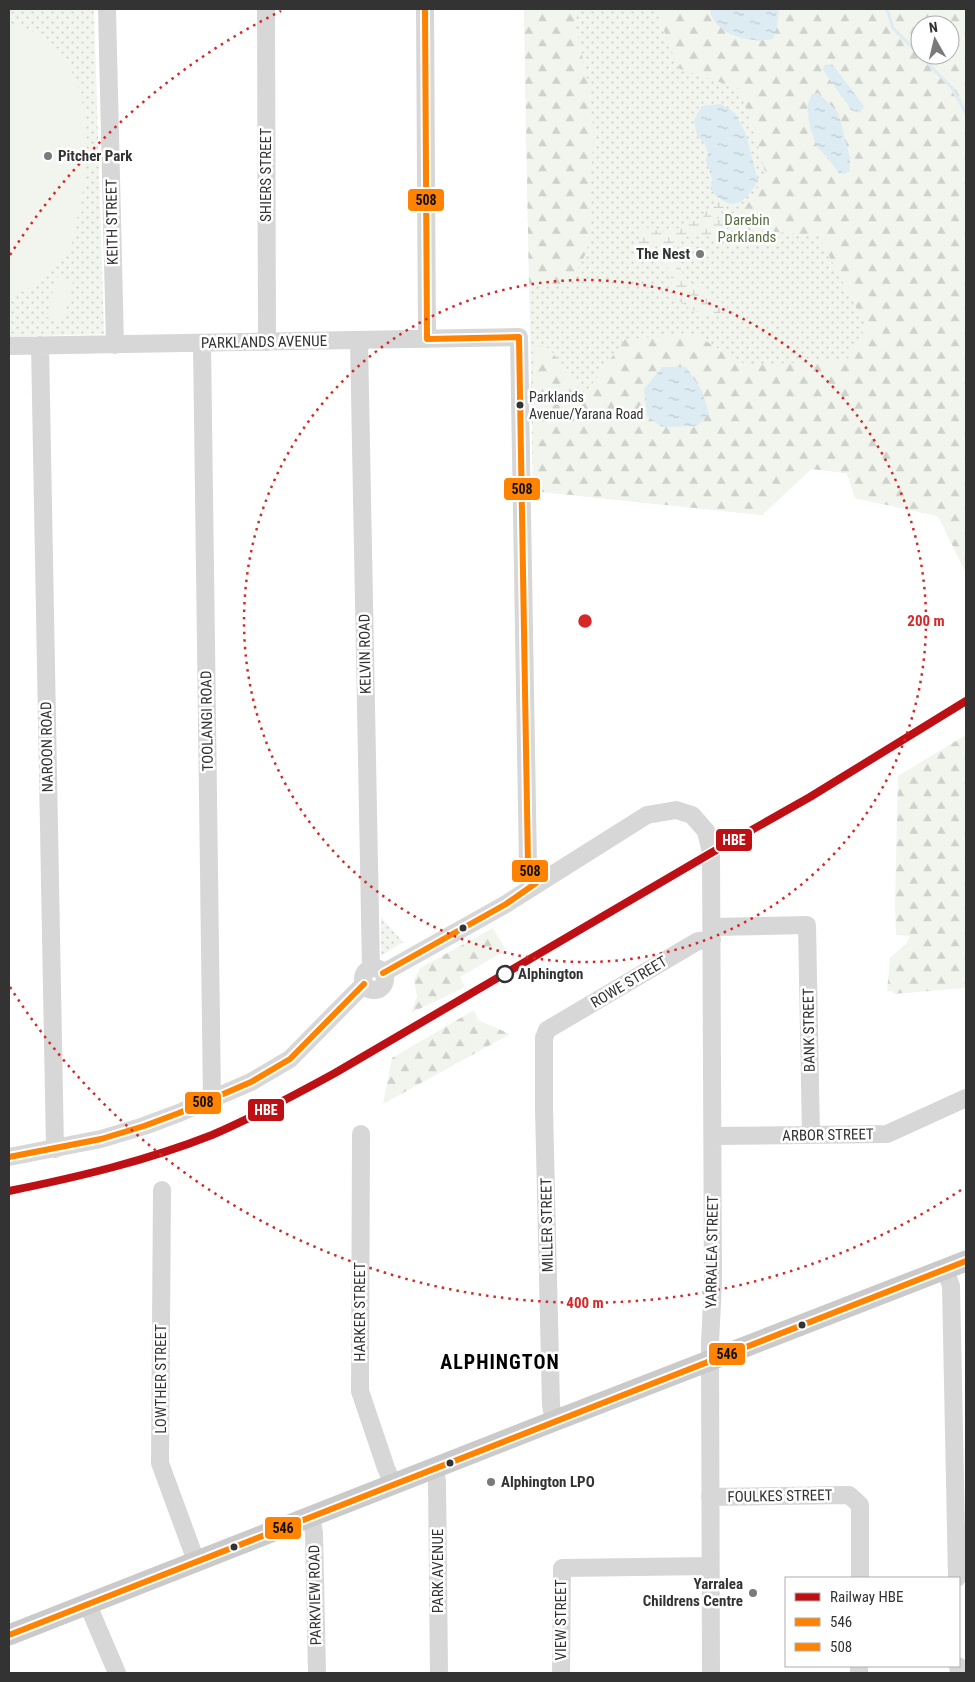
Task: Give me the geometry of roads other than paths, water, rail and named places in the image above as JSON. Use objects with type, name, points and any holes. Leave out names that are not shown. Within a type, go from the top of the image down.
[{"type":"main road","points":[[9,1635],[966,1261]]},
{"type":"street","name":"KEITH STREET","points":[[107,9],[115,344]]},
{"type":"street","name":"SHIERS STREET","points":[[266,9],[267,342]]},
{"type":"street","points":[[425,9],[427,339]]},
{"type":"street","name":"PARKLANDS AVENUE","points":[[9,346],[519,337],[528,866],[536,883]]},
{"type":"street","name":"KELVIN ROAD","points":[[359,340],[377,971]]},
{"type":"street","name":"TOOLANGI ROAD","points":[[202,343],[212,1099]]},
{"type":"street","name":"NAROON ROAD","points":[[40,345],[55,1149]]},
{"type":"street","name":"YARRALEA STREET","points":[[536,883],[647,815],[676,810],[682,811],[692,816],[706,831],[711,853],[712,934],[714,1283],[710,1361],[711,1673]]},
{"type":"street","points":[[9,1158],[101,1139],[144,1126],[251,1082],[290,1059],[364,984],[369,989],[379,989],[384,984],[377,971],[506,904],[536,883]]},
{"type":"street","name":"ROWE STREET","points":[[547,1030],[712,934],[807,925]]},
{"type":"street","name":"BANK STREET","points":[[807,925],[811,1135]]},
{"type":"street","name":"MILLER STREET","points":[[547,1030],[544,1038],[544,1108],[551,1409],[554,1421]]},
{"type":"street","name":"ARBOR STREET","points":[[713,1136],[887,1134],[966,1098]]},
{"type":"street","name":"HARKER STREET","points":[[361,1134],[360,1391],[393,1484]]},
{"type":"street","name":"LOWTHER STREET","points":[[162,1190],[160,1463],[196,1561]]},
{"type":"street","points":[[945,1269],[951,1286],[960,1425],[957,1577]]},
{"type":"street","name":"PARK AVENUE","points":[[434,1469],[437,1482],[439,1673]]},
{"type":"street","name":"FOULKES STREET","points":[[710,1497],[849,1495],[860,1505],[860,1577]]},
{"type":"street","name":"PARKVIEW ROAD","points":[[310,1516],[314,1533],[317,1673]]},
{"type":"street","name":"VIEW STREET","points":[[561,1673],[562,1568],[710,1566]]},
{"type":"street","points":[[88,1604],[117,1673]]},
{"type":"water","points":[[710,9],[779,9],[777,27],[773,39],[754,40],[734,36],[718,25]]},
{"type":"water","points":[[832,64],[864,106],[860,113],[851,110],[823,69],[825,65]]},
{"type":"water","points":[[818,93],[838,112],[850,158],[850,169],[845,174],[839,173],[817,147],[810,128],[807,107],[812,94]]},
{"type":"water","points":[[721,104],[734,112],[746,134],[758,181],[745,198],[738,203],[725,202],[716,196],[710,188],[713,181],[706,161],[708,153],[705,144],[697,135],[694,120],[702,106]]},
{"type":"water","points":[[662,367],[686,367],[702,391],[709,413],[697,426],[662,427],[647,416],[644,389]]},
{"type":"waterway","points":[[887,9],[893,28],[952,88],[966,113]]},
{"type":"rail line","name":"HBE","points":[[9,1191],[86,1174],[162,1153],[212,1135],[274,1106],[335,1073],[810,797],[966,701]]},
{"type":"place","name":"Pitcher Park","points":[[48,156]]},
{"type":"place","name":"The Nest","points":[[700,254]]},
{"type":"place","name":"Parklands Avenue/Yarana Road","points":[[520,405]]},
{"type":"place","name":"Alphington","points":[[505,974]]},
{"type":"place","name":"Alphington LPO","points":[[491,1482]]},
{"type":"place","name":"Yarralea Childrens Centre","points":[[753,1593]]},
{"type":"district","name":"ALPHINGTON","points":[[500,1362]]},
{"type":"park label","name":"Darebin Parklands","points":[[747,228]]}]
